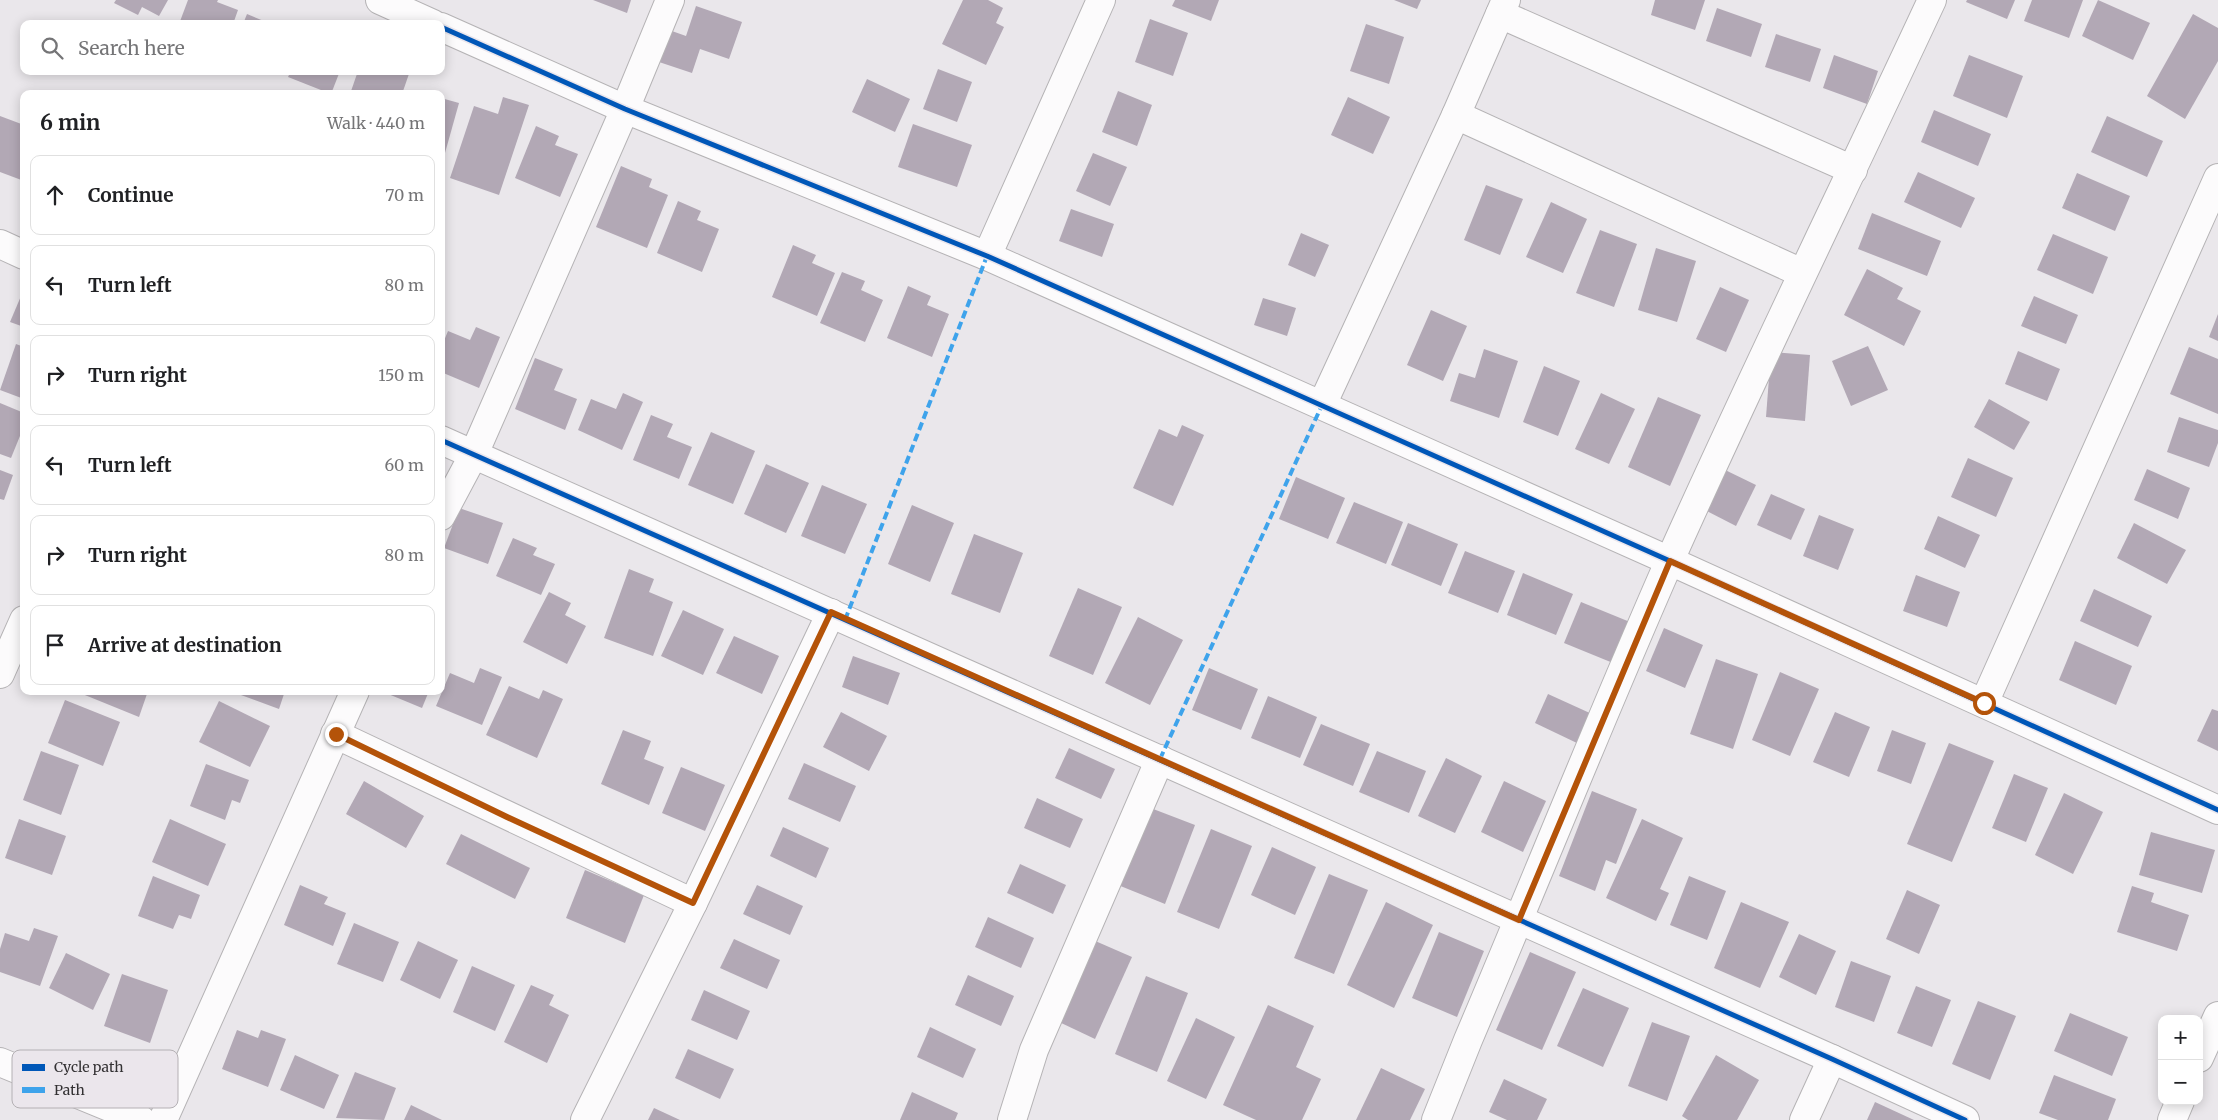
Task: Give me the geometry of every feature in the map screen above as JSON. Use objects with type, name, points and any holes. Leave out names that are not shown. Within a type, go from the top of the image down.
[{"type":"street","points":[[380,0],[424,20]]},
{"type":"street","points":[[445,508],[474,454],[625,109],[670,0]]},
{"type":"street","points":[[987,256],[1101,0]]},
{"type":"street","points":[[1436,1120],[1670,561],[1802,273],[1853,170],[1932,0]]},
{"type":"street","points":[[1322,405],[1456,116],[1503,7],[1853,170]]},
{"type":"street","points":[[445,29],[625,109],[987,256],[1670,561],[2218,810]]},
{"type":"street","points":[[1456,116],[1802,273]]},
{"type":"street","points":[[1984,703],[2218,178]]},
{"type":"street","points":[[0,244],[20,253]]},
{"type":"street","points":[[445,442],[831,612],[1965,1120]]},
{"type":"street","points":[[585,1120],[693,903],[831,612]]},
{"type":"street","points":[[0,674],[20,629]]},
{"type":"street","points":[[178,1087],[353,695]]},
{"type":"street","points":[[336,734],[507,817],[693,903]]},
{"type":"street","points":[[1012,1120],[1034,1050],[1160,759]]},
{"type":"street","points":[[2203,1049],[2218,1016]]},
{"type":"street","points":[[1804,1120],[1832,1059]]},
{"type":"street","points":[[0,1062],[12,1067]]},
{"type":"street","points":[[2172,1120],[2178,1105]]},
{"type":"street","points":[[112,1108],[141,1120]]},
{"type":"street","points":[[163,1120],[168,1108]]},
{"type":"building","points":[[116,0],[168,0],[159,16],[142,7],[138,15],[114,3]]},
{"type":"building","points":[[188,0],[218,0],[217,2],[238,10],[234,20],[180,20]]},
{"type":"building","points":[[593,0],[631,0],[627,13]]},
{"type":"building","points":[[963,0],[988,0],[1003,8],[996,23],[1004,27],[986,65],[942,44]]},
{"type":"building","points":[[1175,0],[1219,0],[1211,21],[1172,6]]},
{"type":"building","points":[[1394,0],[1421,0],[1417,9]]},
{"type":"building","points":[[1655,0],[1705,0],[1695,30],[1651,15]]},
{"type":"building","points":[[1967,0],[2015,0],[2007,19],[1966,2]]},
{"type":"building","points":[[2032,0],[2083,0],[2069,38],[2024,21]]},
{"type":"building","points":[[2098,0],[2150,23],[2133,60],[2082,36]]},
{"type":"building","points":[[696,6],[742,22],[729,59],[700,49],[692,73],[659,62],[669,30],[686,36]]},
{"type":"building","points":[[1717,8],[1762,24],[1751,57],[1706,41]]},
{"type":"building","points":[[247,14],[261,20],[245,20]]},
{"type":"building","points":[[2193,14],[2218,28],[2218,61],[2185,119],[2147,96]]},
{"type":"building","points":[[1150,19],[1188,33],[1173,76],[1135,62]]},
{"type":"building","points":[[1366,24],[1404,37],[1389,84],[1350,71]]},
{"type":"building","points":[[1776,34],[1821,49],[1810,82],[1765,67]]},
{"type":"building","points":[[1834,55],[1878,71],[1867,104],[1823,88]]},
{"type":"building","points":[[1969,55],[2023,76],[2007,118],[1953,96]]},
{"type":"building","points":[[938,69],[972,82],[957,122],[923,109]]},
{"type":"building","points":[[289,75],[338,75],[333,90],[321,90],[288,77]]},
{"type":"building","points":[[357,75],[409,75],[403,90],[351,90]]},
{"type":"building","points":[[867,79],[910,99],[895,132],[852,112]]},
{"type":"building","points":[[1118,91],[1152,105],[1137,146],[1102,132]]},
{"type":"building","points":[[503,97],[529,105],[499,195],[450,178],[474,106],[498,114]]},
{"type":"building","points":[[1348,97],[1390,117],[1373,154],[1331,135]]},
{"type":"building","points":[[445,99],[459,103],[445,153]]},
{"type":"building","points":[[1934,110],[1991,134],[1978,166],[1921,142]]},
{"type":"building","points":[[0,116],[20,124],[20,180],[0,172]]},
{"type":"building","points":[[2107,116],[2163,141],[2147,177],[2091,152]]},
{"type":"building","points":[[913,124],[972,145],[957,187],[898,167]]},
{"type":"building","points":[[536,126],[559,136],[555,145],[578,154],[560,197],[515,178]]},
{"type":"building","points":[[1093,153],[1127,167],[1110,206],[1076,191]]},
{"type":"building","points":[[621,166],[652,179],[649,187],[668,195],[647,248],[596,227]]},
{"type":"building","points":[[1918,172],[1975,198],[1961,228],[1904,202]]},
{"type":"building","points":[[2077,173],[2130,196],[2115,231],[2062,208]]},
{"type":"building","points":[[1486,185],[1523,199],[1500,255],[1464,240]]},
{"type":"building","points":[[678,201],[701,211],[697,220],[719,229],[702,272],[657,253]]},
{"type":"building","points":[[1551,202],[1587,219],[1563,273],[1526,257]]},
{"type":"building","points":[[1071,209],[1114,224],[1102,257],[1059,241]]},
{"type":"building","points":[[1872,213],[1941,241],[1927,276],[1858,249]]},
{"type":"building","points":[[1600,230],[1637,244],[1614,307],[1576,293]]},
{"type":"building","points":[[1301,233],[1329,245],[1315,277],[1288,265]]},
{"type":"building","points":[[2053,234],[2108,257],[2093,294],[2037,270]]},
{"type":"building","points":[[793,245],[816,255],[812,263],[835,273],[817,316],[772,297]]},
{"type":"building","points":[[1656,248],[1696,261],[1677,322],[1638,310]]},
{"type":"building","points":[[1867,269],[1903,288],[1897,299],[1921,311],[1904,346],[1844,315]]},
{"type":"building","points":[[842,272],[865,281],[861,290],[883,300],[865,342],[820,323]]},
{"type":"building","points":[[908,286],[931,296],[927,305],[949,314],[932,357],[887,338]]},
{"type":"building","points":[[1720,287],[1749,300],[1726,352],[1696,339]]},
{"type":"building","points":[[2034,296],[2078,315],[2066,344],[2021,326]]},
{"type":"building","points":[[20,298],[20,326],[10,322]]},
{"type":"building","points":[[1263,298],[1296,308],[1287,336],[1254,325]]},
{"type":"building","points":[[1431,310],[1467,326],[1443,381],[1407,365]]},
{"type":"building","points":[[2218,314],[2218,341],[2209,337]]},
{"type":"building","points":[[476,327],[500,337],[479,388],[445,374],[445,338],[448,331],[470,340]]},
{"type":"building","points":[[16,344],[20,346],[20,398],[0,390]]},
{"type":"building","points":[[1868,346],[1888,390],[1851,406],[1832,361]]},
{"type":"building","points":[[2189,347],[2218,359],[2218,414],[2170,394]]},
{"type":"building","points":[[1484,349],[1518,361],[1499,418],[1450,401],[1459,373],[1475,378]]},
{"type":"building","points":[[2018,351],[2060,369],[2047,401],[2005,384]]},
{"type":"building","points":[[1771,352],[1810,355],[1805,421],[1766,417]]},
{"type":"building","points":[[535,358],[563,369],[554,390],[577,399],[565,430],[515,409]]},
{"type":"building","points":[[1544,366],[1580,381],[1558,436],[1523,422]]},
{"type":"building","points":[[623,393],[643,402],[622,450],[578,430],[591,399],[616,409]]},
{"type":"building","points":[[1601,393],[1635,409],[1609,464],[1575,449]]},
{"type":"building","points":[[1658,397],[1701,415],[1670,486],[1628,467]]},
{"type":"building","points":[[1989,399],[2030,422],[2014,450],[1974,427]]},
{"type":"building","points":[[0,403],[20,411],[20,436],[11,458],[0,454]]},
{"type":"building","points":[[651,415],[673,424],[667,437],[692,447],[679,479],[633,460]]},
{"type":"building","points":[[2179,417],[2218,430],[2218,443],[2209,467],[2167,452]]},
{"type":"building","points":[[1182,425],[1204,435],[1173,506],[1133,488],[1159,429],[1177,437]]},
{"type":"building","points":[[711,432],[755,451],[733,504],[688,485]]},
{"type":"building","points":[[1968,458],[2013,478],[1996,517],[1951,497]]},
{"type":"building","points":[[766,464],[809,483],[786,533],[744,514]]},
{"type":"building","points":[[1719,467],[1756,485],[1736,526],[1699,507]]},
{"type":"building","points":[[2147,469],[2190,488],[2178,519],[2134,500]]},
{"type":"building","points":[[0,470],[13,475],[4,500],[0,499]]},
{"type":"building","points":[[1296,477],[1345,498],[1328,539],[1279,519]]},
{"type":"building","points":[[822,485],[867,504],[845,554],[801,536]]},
{"type":"building","points":[[1771,494],[1805,509],[1791,540],[1757,525]]},
{"type":"building","points":[[1354,502],[1403,522],[1386,564],[1336,543]]},
{"type":"building","points":[[912,505],[954,523],[930,582],[888,564]]},
{"type":"building","points":[[459,508],[503,523],[488,564],[445,548]]},
{"type":"building","points":[[1819,515],[1854,529],[1838,570],[1803,556]]},
{"type":"building","points":[[1938,516],[1980,535],[1965,568],[1924,549]]},
{"type":"building","points":[[1408,523],[1458,544],[1441,586],[1391,565]]},
{"type":"building","points":[[2134,523],[2186,550],[2167,584],[2117,558]]},
{"type":"building","points":[[974,534],[1023,553],[1000,613],[951,594]]},
{"type":"building","points":[[513,538],[537,548],[533,555],[555,564],[541,595],[496,576]]},
{"type":"building","points":[[1465,551],[1515,571],[1498,613],[1448,593]]},
{"type":"building","points":[[629,569],[654,579],[649,592],[673,602],[653,656],[604,638]]},
{"type":"building","points":[[1523,573],[1573,594],[1556,635],[1507,615]]},
{"type":"building","points":[[1916,575],[1960,592],[1947,627],[1903,611]]},
{"type":"building","points":[[1078,588],[1122,607],[1093,675],[1049,656]]},
{"type":"building","points":[[2094,589],[2152,616],[2138,647],[2080,621]]},
{"type":"building","points":[[549,592],[571,603],[565,615],[586,626],[567,664],[523,642]]},
{"type":"building","points":[[1581,602],[1630,622],[1613,663],[1564,643]]},
{"type":"building","points":[[683,610],[724,629],[703,675],[661,656]]},
{"type":"building","points":[[1138,617],[1183,640],[1150,705],[1105,683]]},
{"type":"building","points":[[1664,628],[1703,645],[1685,688],[1646,671]]},
{"type":"building","points":[[734,636],[779,656],[762,694],[716,673]]},
{"type":"building","points":[[2075,641],[2132,666],[2116,705],[2059,680]]},
{"type":"building","points":[[853,656],[900,673],[888,705],[842,687]]},
{"type":"building","points":[[1716,659],[1758,674],[1733,749],[1690,734]]},
{"type":"building","points":[[480,668],[502,677],[482,725],[436,706],[441,695],[445,695],[445,685],[450,673],[474,683]]},
{"type":"building","points":[[1209,668],[1258,689],[1241,730],[1192,710]]},
{"type":"building","points":[[1780,672],[1819,689],[1790,756],[1752,740]]},
{"type":"building","points":[[509,686],[539,699],[543,690],[563,699],[537,758],[486,735]]},
{"type":"building","points":[[1548,694],[1592,714],[1579,744],[1535,723]]},
{"type":"building","points":[[85,695],[147,695],[139,717]]},
{"type":"building","points":[[241,695],[284,695],[279,709]]},
{"type":"building","points":[[391,695],[427,695],[422,708]]},
{"type":"building","points":[[1268,696],[1317,717],[1300,758],[1251,738]]},
{"type":"building","points":[[65,700],[120,722],[103,766],[48,743]]},
{"type":"building","points":[[219,701],[270,726],[250,767],[199,742]]},
{"type":"building","points":[[2212,709],[2218,711],[2218,751],[2197,741]]},
{"type":"building","points":[[841,712],[887,736],[869,771],[823,747]]},
{"type":"building","points":[[1835,712],[1870,727],[1849,777],[1813,762]]},
{"type":"building","points":[[1321,724],[1370,744],[1353,786],[1303,765]]},
{"type":"building","points":[[623,730],[651,741],[644,759],[664,767],[649,805],[601,784]]},
{"type":"building","points":[[1892,730],[1926,743],[1911,784],[1877,771]]},
{"type":"building","points":[[1949,743],[1994,761],[1952,862],[1907,844]]},
{"type":"building","points":[[1069,748],[1115,769],[1101,799],[1055,778]]},
{"type":"building","points":[[41,751],[79,765],[61,815],[23,800]]},
{"type":"building","points":[[1377,751],[1426,771],[1409,813],[1359,792]]},
{"type":"building","points":[[1446,758],[1482,776],[1455,833],[1418,816]]},
{"type":"building","points":[[804,763],[856,786],[840,822],[788,799]]},
{"type":"building","points":[[206,764],[249,780],[240,803],[232,800],[225,820],[190,806]]},
{"type":"building","points":[[681,767],[725,785],[705,831],[662,813]]},
{"type":"building","points":[[2014,774],[2048,788],[2026,842],[1992,828]]},
{"type":"building","points":[[364,781],[424,816],[406,848],[346,814]]},
{"type":"building","points":[[1504,781],[1546,801],[1523,852],[1481,832]]},
{"type":"building","points":[[1592,791],[1637,809],[1616,864],[1606,860],[1595,891],[1559,876]]},
{"type":"building","points":[[2064,793],[2103,812],[2073,874],[2035,855]]},
{"type":"building","points":[[1037,798],[1083,819],[1070,848],[1024,828]]},
{"type":"building","points":[[1148,807],[1195,825],[1165,904],[1118,885]]},
{"type":"building","points":[[19,819],[66,836],[52,875],[5,858]]},
{"type":"building","points":[[170,819],[226,844],[208,886],[152,862]]},
{"type":"building","points":[[1642,819],[1683,838],[1660,889],[1669,893],[1656,921],[1606,898]]},
{"type":"building","points":[[783,827],[829,848],[816,878],[770,856]]},
{"type":"building","points":[[1211,829],[1252,846],[1219,929],[1177,912]]},
{"type":"building","points":[[2151,832],[2215,850],[2202,893],[2139,875]]},
{"type":"building","points":[[461,834],[530,868],[515,899],[446,864]]},
{"type":"building","points":[[1272,847],[1316,867],[1295,915],[1251,895]]},
{"type":"building","points":[[1020,864],[1066,885],[1053,914],[1007,893]]},
{"type":"building","points":[[585,870],[644,895],[625,943],[566,918]]},
{"type":"building","points":[[1329,874],[1368,890],[1334,974],[1294,958]]},
{"type":"building","points":[[153,876],[200,895],[191,919],[179,915],[173,929],[138,916]]},
{"type":"building","points":[[1689,876],[1726,891],[1707,940],[1670,925]]},
{"type":"building","points":[[300,885],[328,897],[324,904],[346,913],[333,946],[284,925]]},
{"type":"building","points":[[757,885],[803,906],[790,935],[743,914]]},
{"type":"building","points":[[2132,886],[2154,893],[2151,902],[2189,915],[2177,951],[2117,932]]},
{"type":"building","points":[[1907,890],[1940,905],[1919,954],[1886,939]]},
{"type":"building","points":[[1386,902],[1433,925],[1394,1008],[1347,985]]},
{"type":"building","points":[[1741,902],[1789,922],[1760,988],[1714,968]]},
{"type":"building","points":[[988,917],[1034,938],[1021,968],[975,947]]},
{"type":"building","points":[[354,923],[399,942],[383,982],[337,964]]},
{"type":"building","points":[[34,928],[58,936],[40,986],[0,972],[0,949],[5,933],[29,941]]},
{"type":"building","points":[[1439,932],[1484,951],[1457,1017],[1412,998]]},
{"type":"building","points":[[1799,934],[1836,951],[1816,995],[1779,977]]},
{"type":"building","points":[[734,939],[780,960],[767,989],[720,968]]},
{"type":"building","points":[[1093,940],[1132,957],[1095,1039],[1057,1021]]},
{"type":"building","points":[[418,941],[458,960],[440,999],[400,980]]},
{"type":"building","points":[[1530,952],[1576,972],[1542,1050],[1496,1030]]},
{"type":"building","points":[[66,953],[110,974],[93,1010],[49,988]]},
{"type":"building","points":[[1851,961],[1891,976],[1874,1022],[1835,1007]]},
{"type":"building","points":[[472,966],[515,985],[495,1031],[453,1012]]},
{"type":"building","points":[[122,974],[168,990],[150,1043],[104,1026]]},
{"type":"building","points":[[968,975],[1014,996],[1001,1026],[955,1005]]},
{"type":"building","points":[[1146,976],[1188,993],[1157,1072],[1115,1054]]},
{"type":"building","points":[[531,985],[554,995],[549,1005],[569,1015],[547,1063],[504,1042]]},
{"type":"building","points":[[1916,986],[1951,1000],[1932,1047],[1897,1033]]},
{"type":"building","points":[[1583,988],[1629,1008],[1603,1067],[1557,1046]]},
{"type":"building","points":[[704,990],[750,1011],[737,1040],[691,1020]]},
{"type":"building","points":[[1978,1001],[2016,1016],[1990,1080],[1952,1064]]},
{"type":"building","points":[[1268,1005],[1314,1026],[1296,1067],[1321,1079],[1302,1120],[1256,1120],[1223,1105]]},
{"type":"building","points":[[2070,1013],[2128,1037],[2112,1076],[2054,1051]]},
{"type":"building","points":[[1196,1018],[1235,1037],[1206,1099],[1167,1081]]},
{"type":"building","points":[[1652,1022],[1690,1036],[1667,1101],[1628,1086]]},
{"type":"building","points":[[930,1027],[976,1049],[963,1078],[917,1057]]},
{"type":"building","points":[[237,1030],[258,1038],[261,1030],[286,1039],[268,1087],[222,1069]]},
{"type":"building","points":[[688,1049],[734,1069],[720,1099],[675,1078]]},
{"type":"building","points":[[295,1055],[339,1075],[324,1109],[280,1090]]},
{"type":"building","points":[[1716,1055],[1759,1080],[1737,1120],[1688,1120],[1682,1116]]},
{"type":"building","points":[[1381,1068],[1425,1089],[1410,1120],[1356,1120]]},
{"type":"building","points":[[355,1072],[396,1088],[384,1120],[336,1118]]},
{"type":"building","points":[[2054,1075],[2116,1099],[2108,1120],[2058,1120],[2039,1113]]},
{"type":"building","points":[[1504,1079],[1547,1099],[1537,1120],[1507,1120],[1489,1112]]},
{"type":"building","points":[[912,1092],[958,1113],[955,1120],[900,1120]]},
{"type":"building","points":[[1875,1102],[1914,1120],[1867,1120]]},
{"type":"building","points":[[411,1105],[442,1120],[404,1120]]},
{"type":"building","points":[[654,1108],[680,1120],[648,1120]]},
{"type":"marked path","points":[[845,620],[987,256]]},
{"type":"marked path","points":[[1160,759],[1322,405]]},
{"type":"cycle path","points":[[445,29],[625,109],[987,256],[1670,561],[2218,810]]},
{"type":"cycle path","points":[[445,442],[1832,1059],[1965,1120]]},
{"type":"route","points":[[336,734],[507,817],[693,903],[831,612],[845,620],[1519,920],[1670,561],[1984,703]]}]
